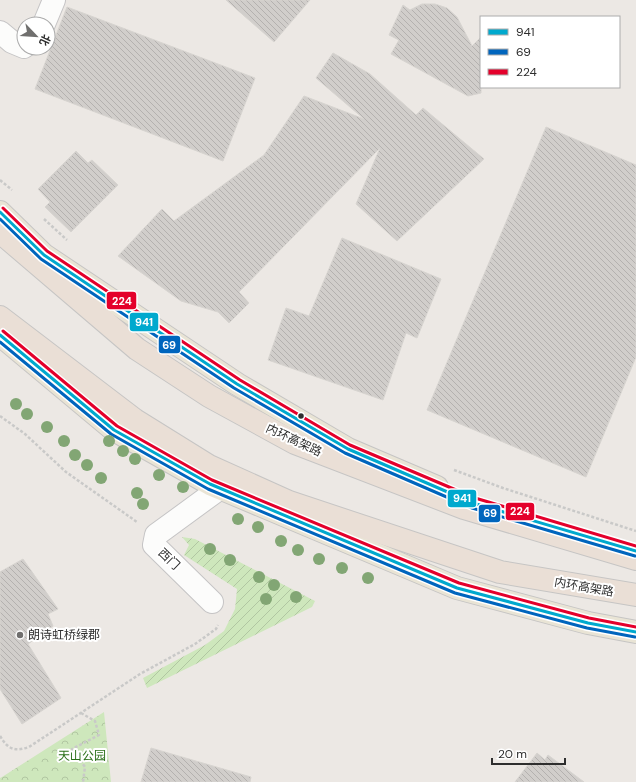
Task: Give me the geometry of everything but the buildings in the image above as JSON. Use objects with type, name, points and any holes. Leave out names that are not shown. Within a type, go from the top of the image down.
[{"type":"highway","name":"内环高架路","points":[[0,232],[137,349],[209,396],[295,443],[464,508],[636,559]]},
{"type":"highway","name":"内环高架路","points":[[0,317],[141,424],[209,466],[289,502],[500,572],[636,595]]},
{"type":"main road","points":[[0,212],[44,255],[237,384],[348,449],[474,503],[636,551]]},
{"type":"main road","points":[[0,335],[114,430],[219,489],[457,588],[588,623],[636,632]]},
{"type":"street","points":[[47,16],[54,0]]},
{"type":"street","points":[[0,32],[16,44]]},
{"type":"street","name":"西门","points":[[212,602],[154,545],[156,535],[219,489]]},
{"type":"path","points":[[0,180],[12,190]]},
{"type":"path","points":[[42,217],[71,243]]},
{"type":"path","points":[[0,416],[25,434],[66,472],[156,535]]},
{"type":"path","points":[[452,469],[503,488],[636,531]]},
{"type":"path","points":[[0,736],[3,741],[13,749],[19,750],[28,747],[140,674],[195,644],[216,629],[219,624]]},
{"type":"path","points":[[80,713],[95,721],[99,736],[72,749],[85,767],[83,782]]},
{"type":"green space","points":[[182,537],[195,539],[315,601],[312,607],[147,688],[143,678],[205,645],[224,631],[235,609],[237,589],[184,555],[189,545]]},
{"type":"green space","name":"天山公园","points":[[104,712],[111,782],[0,782],[0,778]]},
{"type":"transit line","name":"224","points":[[3,208],[47,251],[240,380],[350,445],[475,498],[636,546]]},
{"type":"transit line","name":"941","points":[[0,212],[44,255],[237,384],[348,449],[473,503],[636,551]]},
{"type":"transit line","name":"69","points":[[0,219],[41,259],[234,388],[345,453],[472,508],[635,556]]},
{"type":"transit line","name":"224","points":[[3,331],[117,426],[212,480],[459,583],[589,618],[636,627]]},
{"type":"transit line","name":"941","points":[[0,335],[114,430],[210,484],[457,588],[588,623],[636,632]]},
{"type":"transit line","name":"69","points":[[0,342],[111,434],[208,489],[455,593],[587,628],[635,637]]},
{"type":"place","name":"朗诗虹桥绿郡","points":[[20,635]]}]
